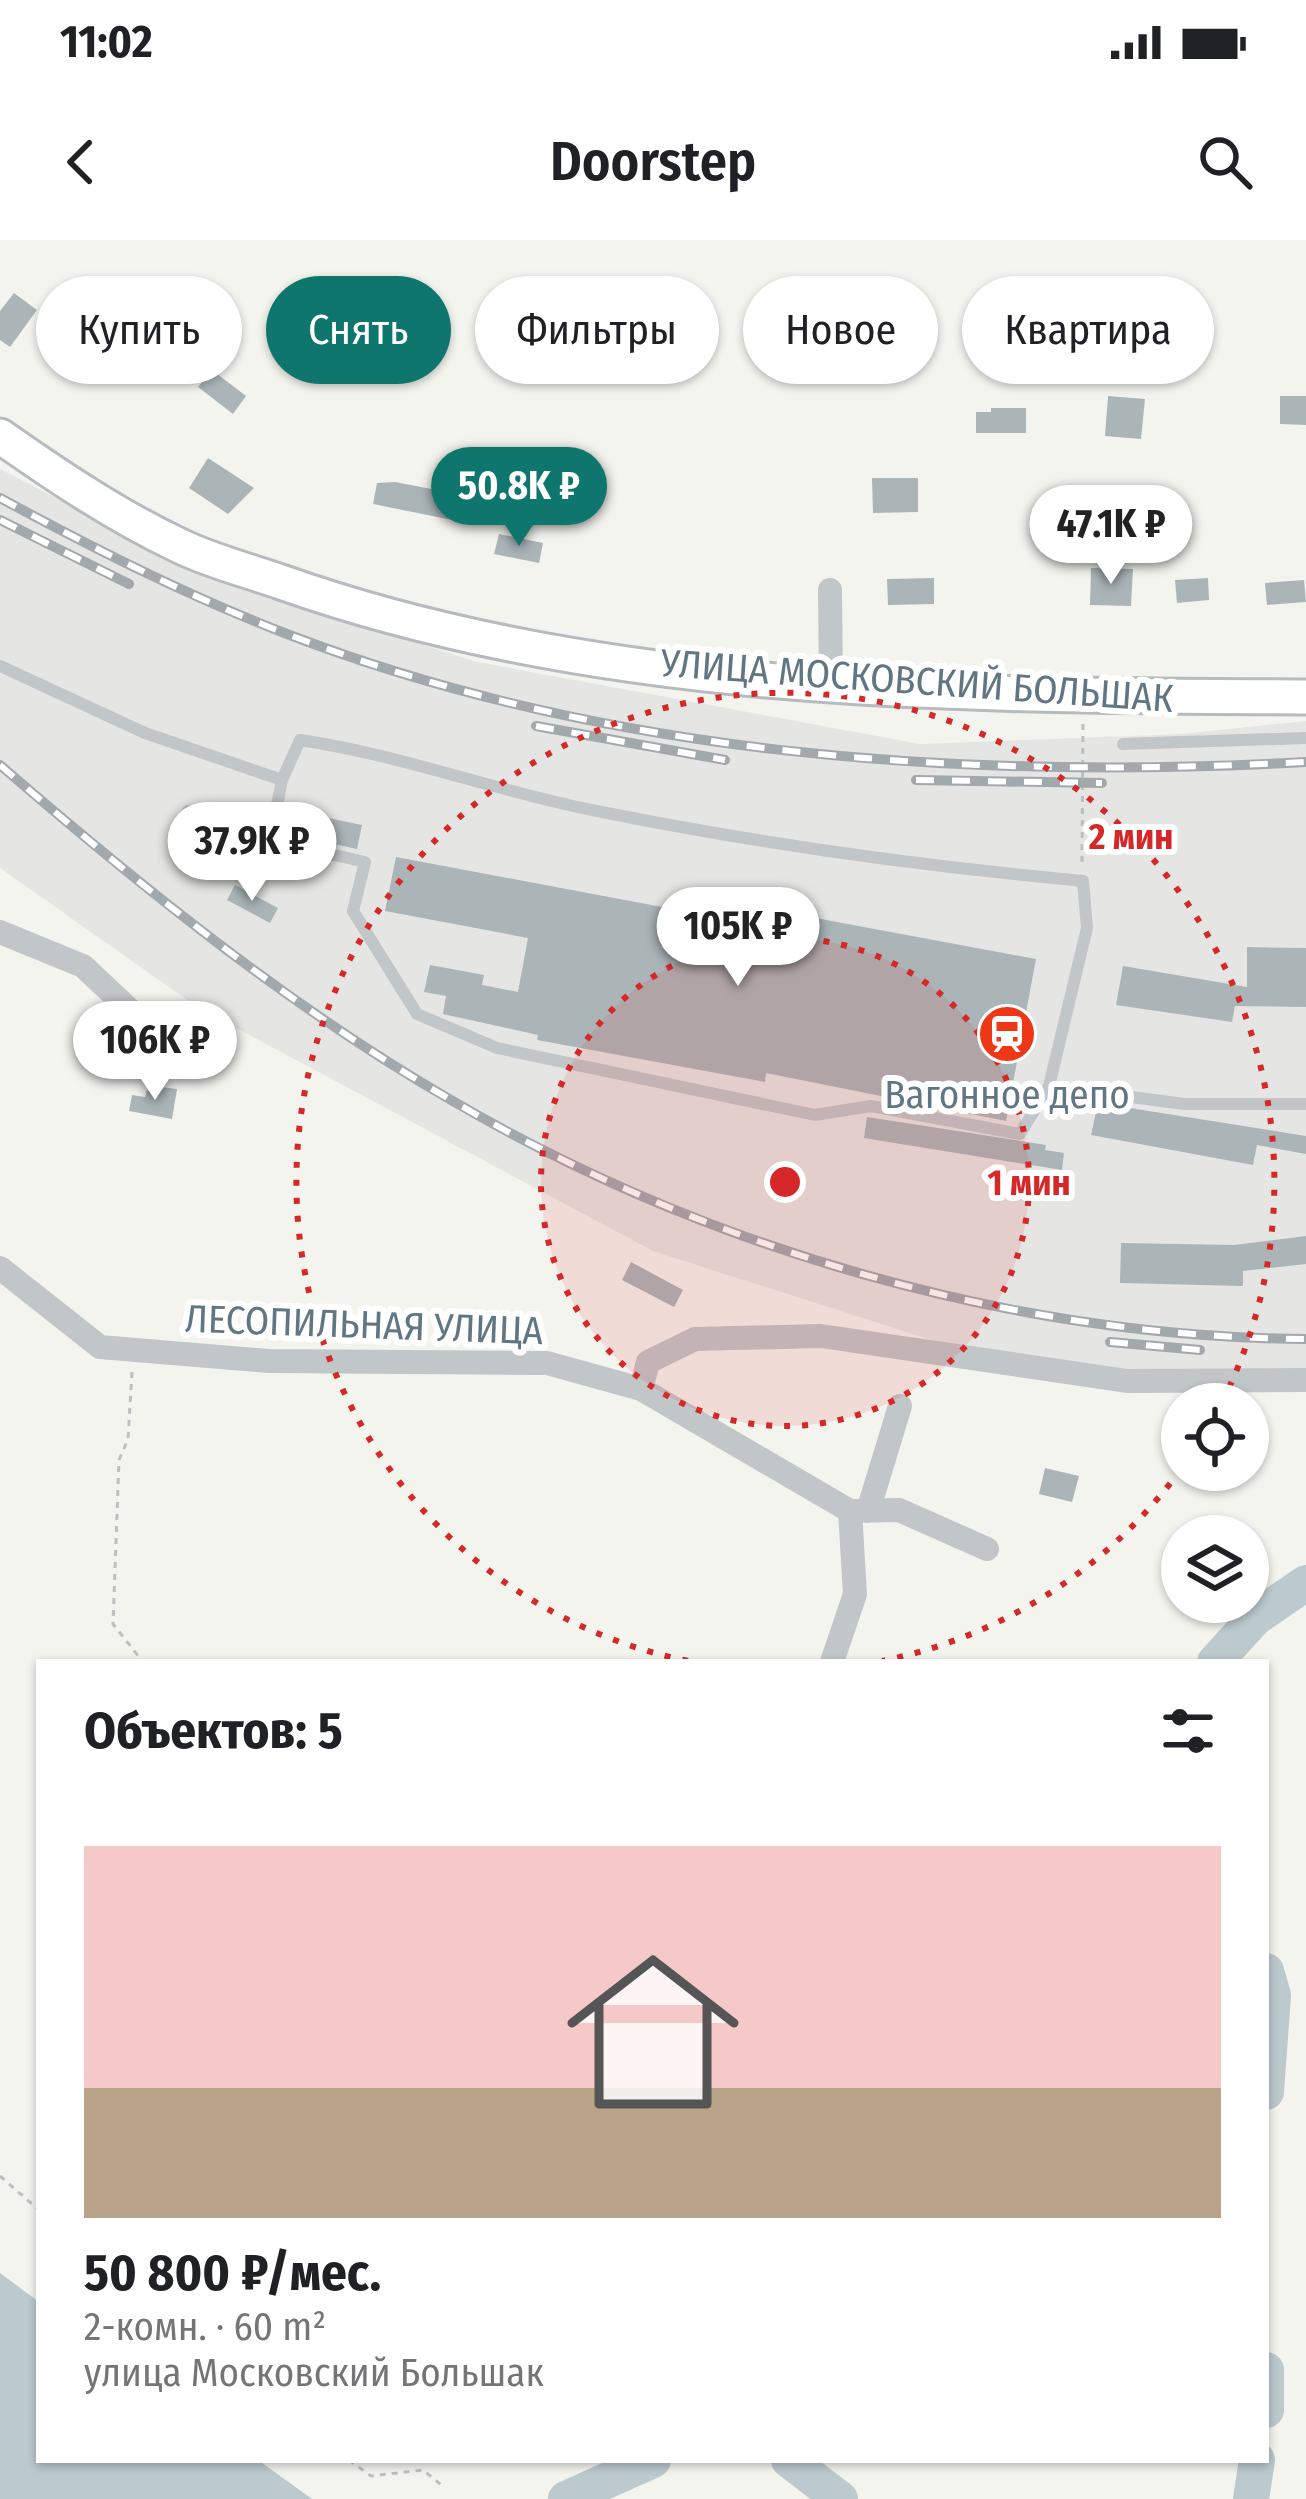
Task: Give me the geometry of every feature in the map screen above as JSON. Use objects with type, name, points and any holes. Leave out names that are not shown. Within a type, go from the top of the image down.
[{"type":"street","name":"УЛИЦА МОСКОВСКИЙ БОЛЬШАК","points":[[0,436],[78,491],[181,547],[350,607],[517,646],[754,678],[1083,696],[1306,697]]},
{"type":"street","points":[[830,590],[831,682]]},
{"type":"street","points":[[0,932],[82,966],[164,1042]]},
{"type":"street","name":"ЛЕСОПИЛЬНАЯ УЛИЦА","points":[[0,1268],[100,1347],[269,1361],[547,1364],[641,1389],[859,1511],[899,1510],[987,1549]]},
{"type":"street","points":[[641,1389],[648,1362],[695,1339],[821,1336],[1127,1381],[1306,1380]]},
{"type":"street","points":[[833,1659],[855,1594],[859,1511],[900,1406]]},
{"type":"lane","points":[[0,666],[145,733],[282,780]]},
{"type":"lane","points":[[1123,744],[1306,738]]},
{"type":"lane","points":[[188,811],[270,840],[365,862],[353,911],[417,1014],[497,1048],[815,1115],[871,1106],[1020,1133],[1049,1086],[1087,928],[1079,881],[906,865],[604,813],[347,747],[300,740],[282,780],[270,840]]},
{"type":"lane","points":[[1049,1086],[1184,1104],[1306,1104]]},
{"type":"path","points":[[1079,881],[1083,696]]},
{"type":"path","points":[[141,1659],[113,1624],[115,1511],[119,1460],[128,1439],[132,1372],[157,1352]]},
{"type":"path","points":[[0,2176],[36,2207]]},
{"type":"path","points":[[353,2463],[371,2476],[424,2470],[445,2488]]},
{"type":"shaded area","points":[[0,469],[207,575],[477,662],[920,744],[1180,734],[1306,721],[1306,1387],[1022,1369],[653,1251],[197,1007],[0,868]]},
{"type":"shaded area","points":[[0,2273],[36,2300],[36,2463],[262,2463],[312,2499],[0,2499]]},
{"type":"building","points":[[14,293],[36,309],[10,347],[0,340],[0,311]]},
{"type":"building","points":[[230,384],[246,396],[233,414],[198,387]]},
{"type":"building","points":[[1108,396],[1145,399],[1141,439],[1105,436]]},
{"type":"building","points":[[1280,396],[1306,396],[1306,425],[1280,424]]},
{"type":"building","points":[[991,408],[1026,408],[1026,433],[976,433],[976,412],[991,412]]},
{"type":"building","points":[[208,458],[254,488],[228,514],[189,488]]},
{"type":"building","points":[[872,478],[918,478],[918,512],[873,513]]},
{"type":"building","points":[[377,483],[473,497],[472,503],[481,505],[477,525],[373,504]]},
{"type":"building","points":[[499,534],[543,543],[539,563],[494,554]]},
{"type":"building","points":[[1091,568],[1133,569],[1131,606],[1090,605]]},
{"type":"building","points":[[934,578],[934,604],[888,605],[887,579]]},
{"type":"building","points":[[1208,578],[1209,600],[1177,603],[1175,580]]},
{"type":"building","points":[[1304,580],[1306,602],[1267,605],[1265,583]]},
{"type":"building","points":[[290,810],[362,825],[357,849],[285,833]]},
{"type":"building","points":[[396,857],[694,913],[697,896],[1036,959],[1006,1121],[766,1073],[765,1082],[537,1040],[538,1035],[443,1014],[446,996],[424,992],[430,965],[484,975],[482,985],[518,992],[528,938],[385,911]]},
{"type":"building","points":[[235,885],[278,908],[270,923],[227,900]]},
{"type":"building","points":[[1247,947],[1306,948],[1306,1007],[1235,1006],[1232,1022],[1116,1005],[1123,966],[1247,987]]},
{"type":"building","points":[[160,1087],[177,1089],[172,1119],[129,1111],[132,1095],[145,1097],[147,1090],[159,1092]]},
{"type":"building","points":[[1098,1103],[1306,1136],[1306,1154],[1257,1145],[1253,1165],[1091,1135]]},
{"type":"building","points":[[867,1117],[1046,1145],[1045,1150],[1064,1153],[1062,1170],[864,1138]]},
{"type":"building","points":[[1306,1236],[1306,1264],[1243,1271],[1243,1286],[1120,1283],[1121,1243],[1234,1245]]},
{"type":"building","points":[[631,1262],[683,1290],[674,1307],[622,1280]]},
{"type":"building","points":[[1045,1468],[1079,1476],[1072,1502],[1039,1494]]},
{"type":"waterway","points":[[1218,1659],[1255,1618],[1306,1583]]},
{"type":"waterway","points":[[1269,1981],[1273,1995],[1269,2050]]},
{"type":"waterway","points":[[566,2499],[646,2463]]},
{"type":"waterway","points":[[793,2463],[840,2499]]},
{"type":"waterway","points":[[1251,2499],[1257,2463]]},
{"type":"railway","points":[[0,498],[141,570],[287,634],[409,676],[534,708],[789,751],[919,762],[1048,767],[1306,762]]},
{"type":"railway","points":[[0,520],[129,584]]},
{"type":"railway","points":[[536,726],[725,760]]},
{"type":"railway","points":[[0,765],[162,900],[332,1025],[451,1100],[650,1200],[755,1240],[973,1302],[1084,1322],[1306,1339]]},
{"type":"railway","points":[[916,780],[1102,783]]},
{"type":"railway","points":[[1110,1342],[1200,1350]]},
{"type":"place","name":"Вагонное депо","points":[[1007,1034]]}]
